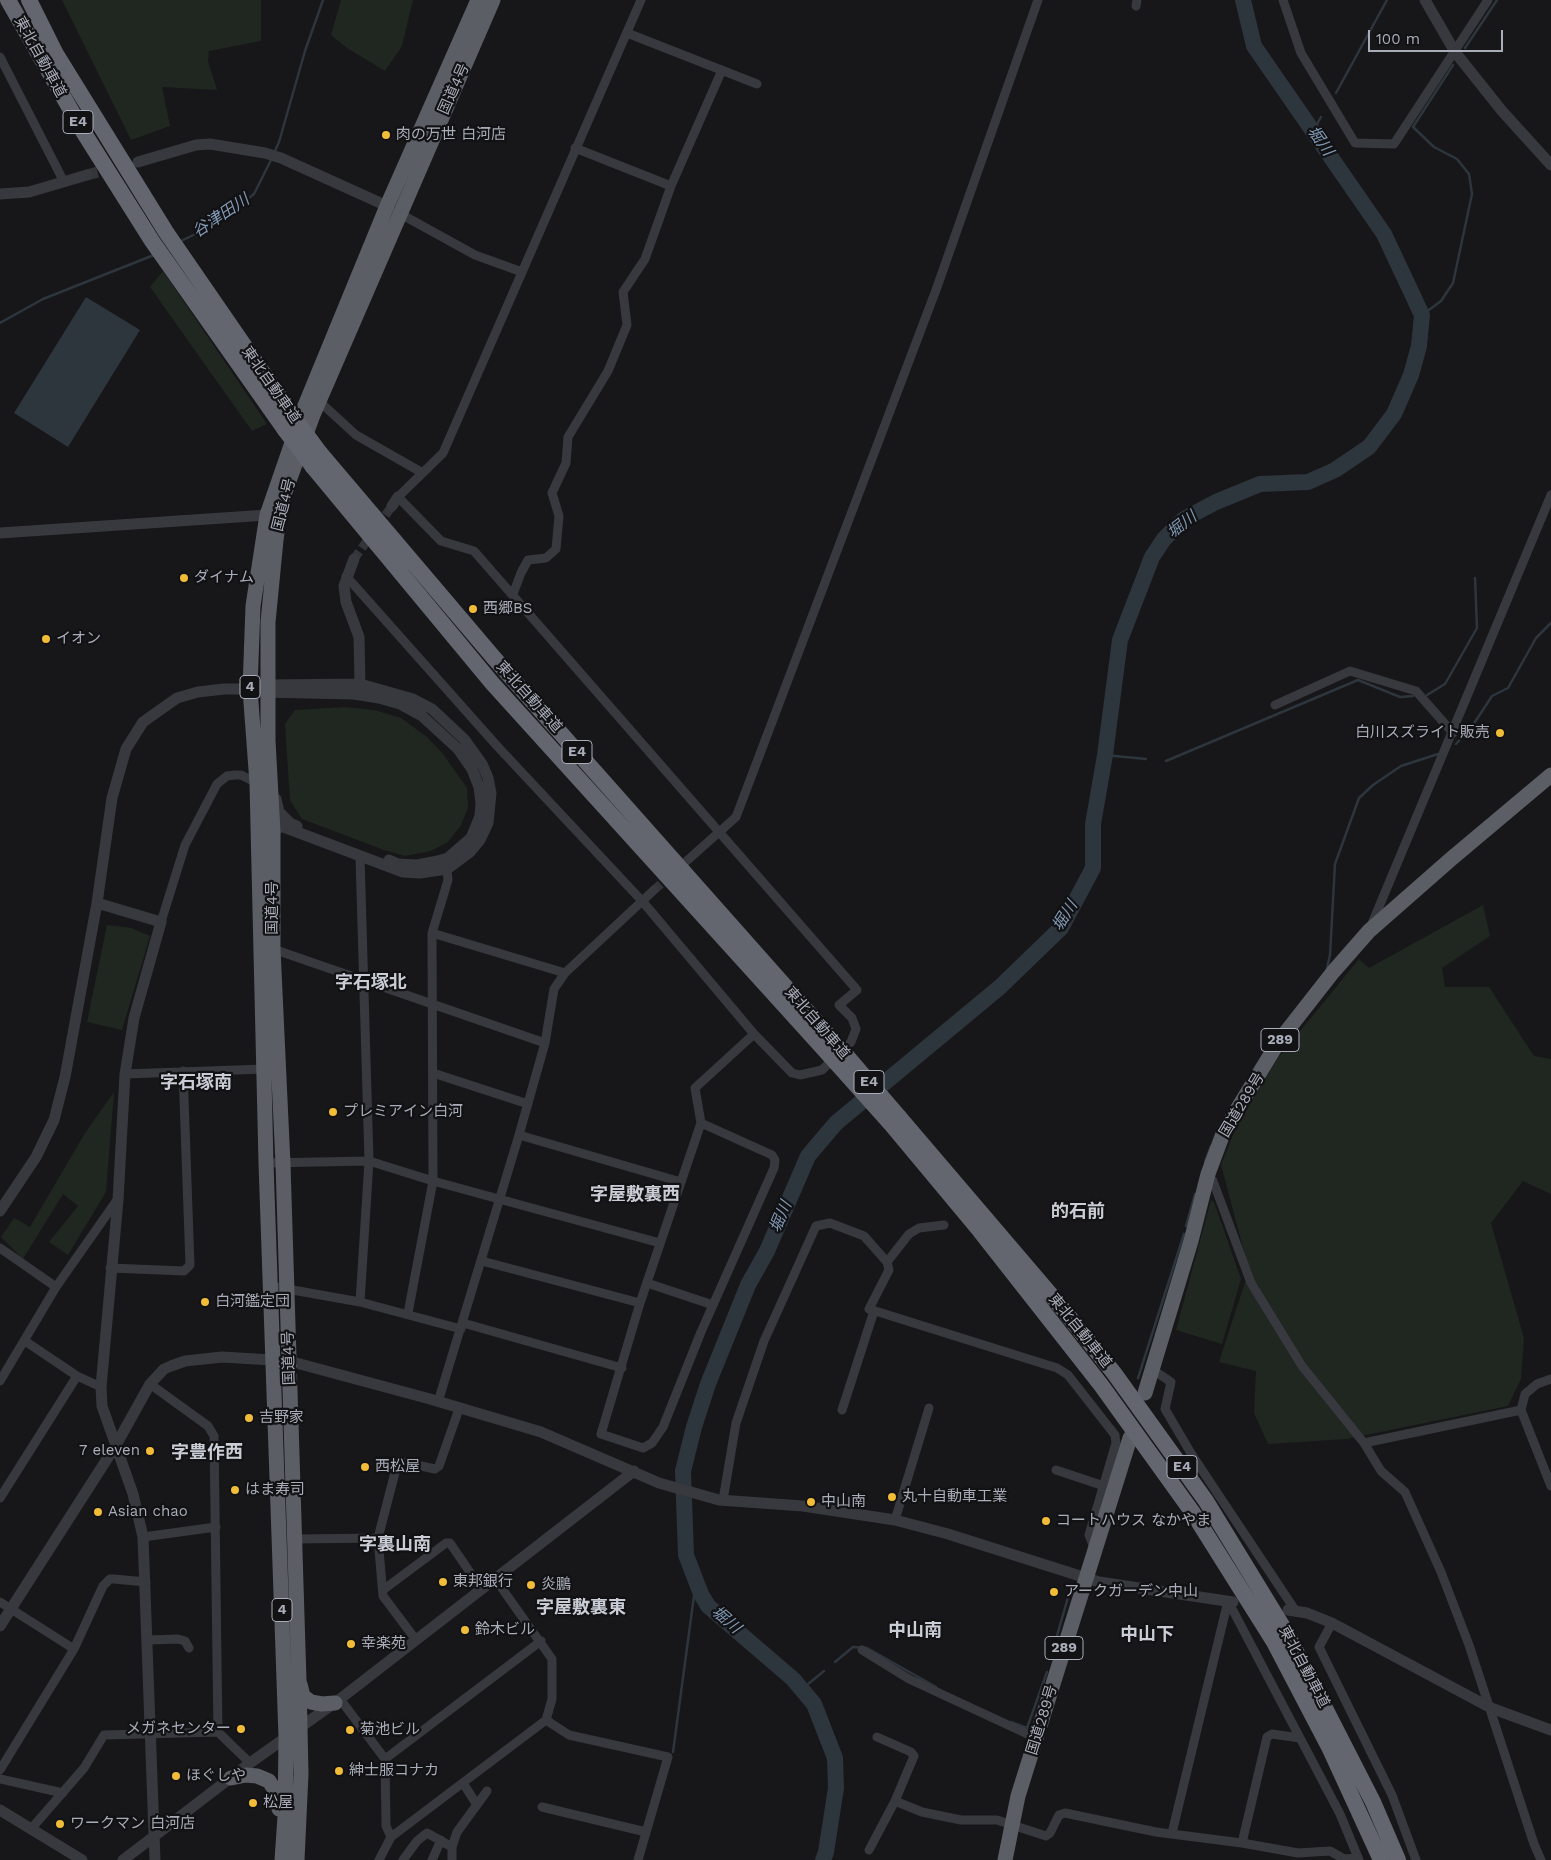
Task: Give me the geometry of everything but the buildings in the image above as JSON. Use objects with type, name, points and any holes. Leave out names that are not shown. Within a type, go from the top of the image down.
[{"type":"highway","name":"東北自動車道","points":[[8,0],[84,133],[159,236],[289,423],[492,683],[835,1052],[1062,1308],[1114,1373],[1206,1501],[1286,1632],[1373,1802],[1398,1860]]},
{"type":"highway","name":"東北自動車道","points":[[29,0],[61,62],[159,236]]},
{"type":"highway","name":"国道4号","points":[[281,1860],[285,1816],[286,1738],[282,1361],[288,1287],[273,949],[272,832],[268,741],[268,622],[281,504],[394,210],[478,0]]},
{"type":"highway","name":"国道4号","points":[[297,1860],[301,1774],[295,1539],[282,1361],[270,1286],[257,783],[250,689],[253,606],[267,514],[304,408],[394,210],[493,0]]},
{"type":"highway","name":"国道289号","points":[[1145,1393],[1194,1231],[1208,1174],[1224,1131],[1280,1041],[1333,972],[1370,931],[1451,858],[1551,775]]},
{"type":"highway","name":"東北自動車道","points":[[895,1120],[1101,1385],[1193,1513],[1240,1586],[1288,1667],[1360,1810],[1381,1860]]},
{"type":"highway","name":"国道289号","points":[[1005,1860],[1012,1823],[1036,1738],[1094,1547],[1130,1438]]},
{"type":"highway","points":[[299,1680],[303,1696],[311,1702],[322,1704],[337,1701]]},
{"type":"highway","points":[[231,1778],[246,1775],[257,1776],[269,1781],[276,1792],[279,1808],[281,1860]]},
{"type":"street","points":[[346,576],[498,747],[643,902],[754,1034],[792,1073],[800,1075],[822,1070],[851,1042],[856,1029],[852,1018],[839,1005],[857,990],[474,551],[441,541],[395,501],[421,472],[443,452],[641,0]]},
{"type":"street","points":[[690,858],[736,818],[936,290],[1038,0]]},
{"type":"street","points":[[1283,0],[1301,53],[1355,143],[1394,144],[1488,0]]},
{"type":"street","points":[[1425,0],[1455,52],[1502,111],[1551,165]]},
{"type":"street","points":[[627,33],[757,84]]},
{"type":"street","points":[[0,57],[64,182]]},
{"type":"street","points":[[513,594],[528,560],[546,558],[556,549],[559,516],[552,493],[566,463],[568,437],[608,371],[627,325],[623,292],[645,259],[670,186],[722,70]]},
{"type":"street","points":[[138,162],[196,145],[210,144],[265,153],[281,158],[394,210],[475,255],[522,272]]},
{"type":"street","points":[[575,148],[670,186]]},
{"type":"street","points":[[0,194],[29,192],[87,175]]},
{"type":"street","points":[[320,402],[356,435],[421,472]]},
{"type":"street","points":[[1370,931],[1400,853],[1435,778],[1551,495]]},
{"type":"street","points":[[0,533],[267,514]]},
{"type":"street","points":[[354,559],[346,576],[344,586],[346,602],[359,637],[360,684]]},
{"type":"street","points":[[1275,705],[1350,671],[1416,691],[1452,733]]},
{"type":"street","points":[[268,690],[360,684],[406,696],[432,710],[464,739],[482,764],[491,793],[488,823],[480,840],[470,852],[447,869],[431,872],[403,872],[281,826],[272,832]]},
{"type":"street","points":[[0,1211],[36,1157],[54,1120],[65,1077],[97,902],[112,798],[126,749],[143,722],[177,698],[224,689],[354,694],[380,698],[400,704],[422,716],[458,749],[472,770],[479,787],[481,803],[476,826],[471,838],[448,858],[418,864],[398,864],[290,824],[279,812],[276,802],[274,756],[268,741]]},
{"type":"street","points":[[155,1860],[144,1537],[133,1494],[102,1406],[101,1387],[110,1268],[118,1200],[125,1074],[134,1018],[185,845],[217,784],[227,776],[234,775],[242,775],[257,783]]},
{"type":"street","points":[[360,857],[369,1161],[360,1302]]},
{"type":"street","points":[[408,1313],[433,1181],[432,933],[448,880],[447,869]]},
{"type":"street","points":[[438,1402],[528,1104],[545,1043],[554,989],[565,973],[654,890]]},
{"type":"street","points":[[97,902],[161,922]]},
{"type":"street","points":[[432,933],[565,973]]},
{"type":"street","points":[[273,949],[545,1043]]},
{"type":"street","points":[[701,1123],[772,1155],[775,1160],[774,1168],[713,1305],[664,1427],[652,1443],[643,1448],[601,1434],[640,1304],[701,1123],[695,1088],[754,1034]]},
{"type":"street","points":[[125,1074],[264,1069]]},
{"type":"street","points":[[110,1268],[184,1271],[190,1265],[183,1071]]},
{"type":"street","points":[[433,1073],[528,1104]]},
{"type":"street","points":[[519,1135],[681,1182]]},
{"type":"street","points":[[266,1162],[283,1164],[369,1161],[433,1181],[660,1243]]},
{"type":"street","points":[[1208,1174],[1213,1181],[1251,1283],[1302,1366],[1364,1444],[1381,1471],[1405,1492],[1440,1572],[1491,1708],[1534,1844],[1541,1860]]},
{"type":"street","points":[[0,1381],[56,1287],[118,1200]]},
{"type":"street","points":[[721,1500],[736,1423],[749,1380],[764,1341],[816,1226],[830,1223],[864,1236],[887,1262],[888,1270],[869,1309],[1057,1368],[1068,1375],[1115,1435],[1116,1443],[1089,1535],[1094,1547]]},
{"type":"street","points":[[887,1262],[909,1234],[920,1228],[944,1224]]},
{"type":"street","points":[[0,1248],[56,1287]]},
{"type":"street","points":[[482,1261],[640,1304]]},
{"type":"street","points":[[647,1283],[713,1305]]},
{"type":"street","points":[[270,1286],[288,1287],[408,1313],[622,1368]]},
{"type":"street","points":[[842,1410],[874,1311]]},
{"type":"street","points":[[25,1341],[77,1376],[101,1387]]},
{"type":"street","points":[[0,1626],[116,1445],[150,1384],[164,1369],[185,1361],[222,1357],[282,1361],[438,1402],[541,1432],[659,1482],[721,1500],[803,1506],[895,1520],[948,1534],[1099,1582],[1230,1601]]},
{"type":"street","points":[[1153,1370],[1171,1382],[1165,1409],[1192,1455],[1291,1610],[1332,1623],[1491,1708],[1551,1730]]},
{"type":"street","points":[[0,1498],[77,1376]]},
{"type":"street","points":[[1551,1378],[1537,1384],[1525,1394],[1521,1410],[1551,1486]]},
{"type":"street","points":[[150,1384],[208,1426],[214,1436],[218,1732]]},
{"type":"street","points":[[895,1520],[930,1408]]},
{"type":"street","points":[[416,1640],[383,1596],[378,1538],[398,1461],[435,1470],[459,1409]]},
{"type":"street","points":[[1364,1444],[1521,1410]]},
{"type":"street","points":[[1056,1470],[1104,1486]]},
{"type":"street","points":[[123,1860],[496,1580],[634,1471]]},
{"type":"street","points":[[144,1537],[216,1527]]},
{"type":"street","points":[[295,1539],[378,1538]]},
{"type":"street","points":[[383,1590],[446,1543],[450,1543],[482,1590]]},
{"type":"street","points":[[0,1770],[74,1648],[103,1586],[110,1579],[146,1582]]},
{"type":"street","points":[[379,1860],[391,1837],[546,1720],[552,1699],[552,1659],[496,1580]]},
{"type":"street","points":[[895,1801],[922,1812],[962,1820],[997,1820],[1012,1823],[1046,1836],[1050,1834],[1059,1816],[1065,1813],[1156,1832],[1242,1843],[1298,1854],[1325,1850],[1344,1860],[1359,1859],[1340,1814],[1230,1601]]},
{"type":"street","points":[[1172,1833],[1230,1601]]},
{"type":"street","points":[[0,1602],[74,1648]]},
{"type":"street","points":[[1332,1623],[1319,1647],[1392,1795],[1416,1860]]},
{"type":"street","points":[[148,1640],[178,1639],[185,1641],[189,1648]]},
{"type":"street","points":[[385,1759],[391,1752],[540,1641]]},
{"type":"street","points":[[862,1650],[909,1679],[1036,1738]]},
{"type":"street","points":[[337,1701],[385,1759],[386,1826],[391,1837]]},
{"type":"street","points":[[546,1720],[569,1735],[668,1757],[638,1860]]},
{"type":"street","points":[[31,1829],[84,1768],[104,1736],[218,1732],[250,1763]]},
{"type":"street","points":[[1242,1843],[1267,1737],[1272,1734],[1300,1738]]},
{"type":"street","points":[[869,1850],[895,1801],[914,1756],[911,1752],[877,1737]]},
{"type":"street","points":[[0,1779],[63,1793]]},
{"type":"street","points":[[463,1783],[477,1805]]},
{"type":"street","points":[[452,1860],[452,1847],[457,1832],[487,1791]]},
{"type":"street","points":[[542,1807],[646,1832]]},
{"type":"street","points":[[0,1810],[82,1860]]},
{"type":"street","points":[[403,1860],[417,1841],[427,1833],[452,1847]]},
{"type":"street","points":[[432,1860],[440,1840]]},
{"type":"shaded area","points":[[62,0],[261,0],[261,41],[209,51],[208,61],[217,90],[162,87],[170,126],[131,140]]},
{"type":"shaded area","points":[[341,0],[413,0],[402,46],[385,71],[347,48],[331,35]]},
{"type":"shaded area","points":[[163,271],[267,424],[252,431],[150,287]]},
{"type":"shaded area","points":[[86,297],[140,330],[68,447],[14,413]]},
{"type":"shaded area","points":[[345,707],[374,710],[401,718],[427,737],[443,754],[467,788],[468,808],[461,825],[448,842],[431,851],[405,856],[302,819],[290,800],[285,724],[295,710]]},
{"type":"shaded area","points":[[1483,905],[1490,936],[1442,968],[1445,987],[1489,987],[1534,1056],[1551,1059],[1551,1194],[1523,1181],[1491,1223],[1524,1338],[1521,1379],[1508,1406],[1346,1439],[1268,1444],[1254,1413],[1256,1371],[1219,1362],[1249,1270],[1221,1165],[1237,1125],[1278,1058],[1359,959],[1369,968]]},
{"type":"shaded area","points":[[107,925],[131,928],[150,936],[122,1030],[87,1022]]},
{"type":"shaded area","points":[[114,1092],[106,1192],[68,1255],[49,1242],[78,1206],[63,1194],[23,1259],[1,1237],[14,1218],[30,1227],[85,1133]]},
{"type":"shaded area","points":[[1211,1200],[1214,1202],[1241,1279],[1222,1344],[1176,1330]]},
{"type":"waterway","name":"谷津田川","points":[[274,153],[279,142],[305,51],[323,0]]},
{"type":"waterway","name":"堀川","points":[[823,1860],[826,1852],[836,1788],[835,1758],[814,1704],[793,1679],[708,1606],[701,1594],[686,1555],[683,1471],[694,1427],[708,1384],[748,1285],[767,1251],[808,1156],[836,1123],[1000,987],[1061,928],[1093,868],[1093,824],[1105,755],[1120,640],[1152,557],[1164,539],[1184,519],[1216,502],[1260,484],[1308,482],[1335,470],[1369,447],[1394,414],[1411,375],[1419,346],[1422,315],[1384,234],[1254,46],[1243,0]]},
{"type":"waterway","points":[[1336,93],[1387,0]]},
{"type":"waterway","points":[[1465,48],[1497,0]]},
{"type":"waterway","points":[[1422,315],[1441,301],[1453,283],[1472,194],[1469,174],[1457,159],[1434,147],[1413,127],[1453,65]]},
{"type":"waterway","points":[[1312,133],[1321,117]]},
{"type":"waterway","name":"谷津田川","points":[[179,242],[212,226],[254,194],[272,158]]},
{"type":"waterway","name":"谷津田川","points":[[0,323],[43,299],[154,255]]},
{"type":"waterway","points":[[1427,695],[1445,684],[1477,628],[1475,578]]},
{"type":"waterway","points":[[1456,744],[1473,725],[1492,696],[1508,688],[1536,638],[1551,623]]},
{"type":"waterway","points":[[1166,761],[1358,680],[1400,697],[1413,696]]},
{"type":"waterway","points":[[1327,968],[1330,955],[1335,864],[1359,798],[1373,785],[1401,766],[1438,754]]},
{"type":"waterway","points":[[1105,755],[1146,759]]},
{"type":"waterway","points":[[1205,1162],[1211,1146]]},
{"type":"waterway","points":[[1186,1226],[1195,1194]]},
{"type":"waterway","points":[[1138,1378],[1184,1234]]},
{"type":"waterway","points":[[673,1752],[696,1581]]},
{"type":"waterway","points":[[1052,1653],[1071,1587]]},
{"type":"waterway","points":[[835,1662],[853,1647],[867,1648],[936,1687]]},
{"type":"waterway","points":[[802,1689],[824,1671]]},
{"type":"waterway","points":[[1011,1722],[1027,1728],[1047,1672]]},
{"type":"tunnel","points":[[87,175],[131,163]]},
{"type":"tunnel","points":[[354,559],[392,506]]},
{"type":"tunnel","points":[[654,890],[690,858]]},
{"type":"place","name":"肉の万世 白河店","points":[[386,135]]},
{"type":"place","name":"ダイナム","points":[[184,578]]},
{"type":"place","name":"西郷BS","points":[[473,609]]},
{"type":"place","name":"イオン","points":[[46,639]]},
{"type":"place","name":"白川スズライト販売","points":[[1500,733]]},
{"type":"place","name":"プレミアイン白河","points":[[333,1112]]},
{"type":"place","name":"白河鑑定団","points":[[205,1302]]},
{"type":"place","name":"吉野家","points":[[249,1418]]},
{"type":"place","name":"7 eleven","points":[[150,1451]]},
{"type":"place","name":"西松屋","points":[[365,1467]]},
{"type":"place","name":"はま寿司","points":[[235,1490]]},
{"type":"place","name":"丸十自動車工業","points":[[892,1497]]},
{"type":"place","name":"中山南","points":[[811,1502]]},
{"type":"place","name":"Asian chao","points":[[98,1512]]},
{"type":"place","name":"コートハウス なかやま","points":[[1046,1521]]},
{"type":"place","name":"東邦銀行","points":[[443,1582]]},
{"type":"place","name":"炎鵬","points":[[531,1585]]},
{"type":"place","name":"アークガーデン中山","points":[[1054,1592]]},
{"type":"place","name":"鈴木ビル","points":[[465,1630]]},
{"type":"place","name":"幸楽苑","points":[[351,1644]]},
{"type":"place","name":"メガネセンター","points":[[241,1729]]},
{"type":"place","name":"菊池ビル","points":[[350,1730]]},
{"type":"place","name":"紳士服コナカ","points":[[339,1771]]},
{"type":"place","name":"ほぐしや","points":[[176,1776]]},
{"type":"place","name":"松屋","points":[[253,1803]]},
{"type":"place","name":"ワークマン 白河店","points":[[60,1824]]},
{"type":"district","name":"字石塚北","points":[[371,983]]},
{"type":"district","name":"字石塚南","points":[[196,1083]]},
{"type":"district","name":"字屋敷裏西","points":[[635,1195]]},
{"type":"district","name":"的石前","points":[[1078,1212]]},
{"type":"district","name":"字豊作西","points":[[207,1453]]},
{"type":"district","name":"字裏山南","points":[[395,1545]]},
{"type":"district","name":"字屋敷裏東","points":[[581,1608]]},
{"type":"district","name":"中山南","points":[[915,1631]]},
{"type":"district","name":"中山下","points":[[1147,1635]]}]
